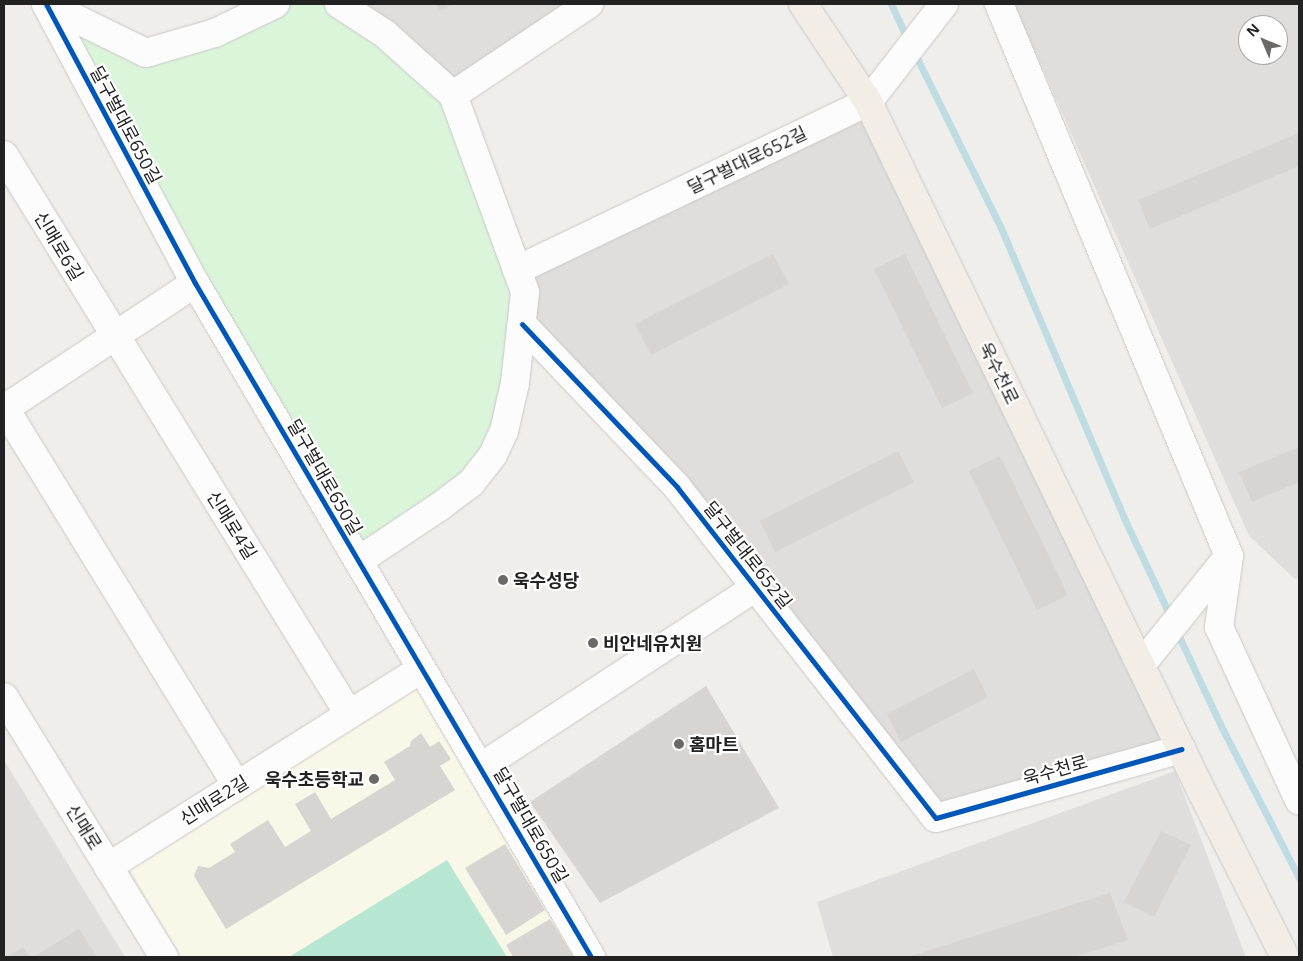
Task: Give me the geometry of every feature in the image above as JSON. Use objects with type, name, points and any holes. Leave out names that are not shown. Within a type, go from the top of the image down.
[{"type":"main road","name":"욱수천로","points":[[803,4],[868,102],[1182,749],[1286,957]]},
{"type":"street","name":"달구벌대로650길","points":[[46,4],[146,53],[215,34],[275,4]]},
{"type":"street","name":"달구벌대로650길","points":[[46,4],[195,283],[592,957]]},
{"type":"street","points":[[339,4],[385,34],[453,95],[525,292],[515,383],[504,431],[493,455],[471,483],[439,507],[358,561]]},
{"type":"street","points":[[453,95],[589,4]]},
{"type":"street","points":[[868,102],[944,4]]},
{"type":"street","points":[[1000,4],[1229,556],[1219,627],[1299,800]]},
{"type":"street","name":"달구벌대로652길","points":[[517,270],[868,102]]},
{"type":"street","name":"신매로6길","points":[[4,155],[114,336]]},
{"type":"street","points":[[195,283],[4,408],[237,785]]},
{"type":"street","name":"달구벌대로652길","points":[[522,324],[677,487],[936,818]]},
{"type":"street","name":"신매로4길","points":[[114,336],[349,714]]},
{"type":"street","points":[[1141,665],[1229,556]]},
{"type":"street","points":[[482,768],[756,586]]},
{"type":"street","name":"신매로2길","points":[[108,867],[421,668]]},
{"type":"street","name":"신매로","points":[[4,697],[164,957]]},
{"type":"street","name":"욱수천로","points":[[936,818],[1182,749]]},
{"type":"shaded area","points":[[347,4],[589,4],[453,95]]},
{"type":"shaded area","points":[[1014,4],[1299,4],[1299,578],[1295,579],[1249,536]]},
{"type":"shaded area","points":[[868,102],[1182,749],[936,818],[522,324],[517,270]]},
{"type":"shaded area","name":"욱수초등학교","points":[[419,687],[579,957],[182,957],[130,870]]},
{"type":"shaded area","points":[[4,760],[125,957],[4,957]]},
{"type":"shaded area","points":[[1175,771],[1246,957],[833,957],[817,902]]},
{"type":"green space","points":[[275,4],[341,4],[453,95],[525,292],[493,455],[358,561],[54,21],[146,53]]},
{"type":"green space","points":[[447,860],[507,957],[289,957]]},
{"type":"building","points":[[435,4],[452,4],[441,11]]},
{"type":"building","points":[[1299,133],[1299,166],[1150,229],[1138,200]]},
{"type":"building","points":[[773,254],[789,284],[651,355],[635,324]]},
{"type":"building","points":[[905,254],[973,393],[942,408],[874,269]]},
{"type":"building","points":[[1299,447],[1299,482],[1252,502],[1239,472]]},
{"type":"building","points":[[898,451],[914,482],[775,552],[760,521]]},
{"type":"building","points":[[1000,456],[1068,595],[1037,610],[969,471]]},
{"type":"building","points":[[974,669],[988,697],[901,742],[887,714]]},
{"type":"building","name":"홈마트","points":[[706,686],[779,808],[600,903],[530,802]]},
{"type":"building","points":[[421,733],[430,747],[439,741],[451,759],[440,766],[455,790],[226,929],[194,876],[198,866],[209,868],[235,852],[230,844],[268,820],[285,847],[311,831],[295,804],[315,792],[331,819],[395,780],[384,762],[410,746],[411,741]]},
{"type":"building","points":[[1161,831],[1191,845],[1154,917],[1124,902]]},
{"type":"building","points":[[505,844],[545,910],[506,935],[465,868]]},
{"type":"building","points":[[1110,893],[1128,940],[1073,957],[908,957]]},
{"type":"building","points":[[550,919],[574,957],[513,957],[506,945]]},
{"type":"building","points":[[79,929],[97,957],[33,957]]},
{"type":"building","points":[[23,947],[30,957],[6,957]]},
{"type":"waterway","points":[[891,4],[908,40]]},
{"type":"waterway","points":[[914,52],[1001,228],[1124,518],[1171,618]]},
{"type":"waterway","points":[[1176,630],[1222,728],[1299,878]]},
{"type":"cycle path","points":[[46,4],[195,283],[591,957]]},
{"type":"cycle path","points":[[522,324],[677,487],[936,818],[1182,749]]},
{"type":"place","name":"욱수성당","points":[[503,580]]},
{"type":"place","name":"비안네유치원","points":[[593,643]]},
{"type":"place","name":"홈마트","points":[[679,744]]},
{"type":"place","name":"욱수초등학교","points":[[374,779]]}]
